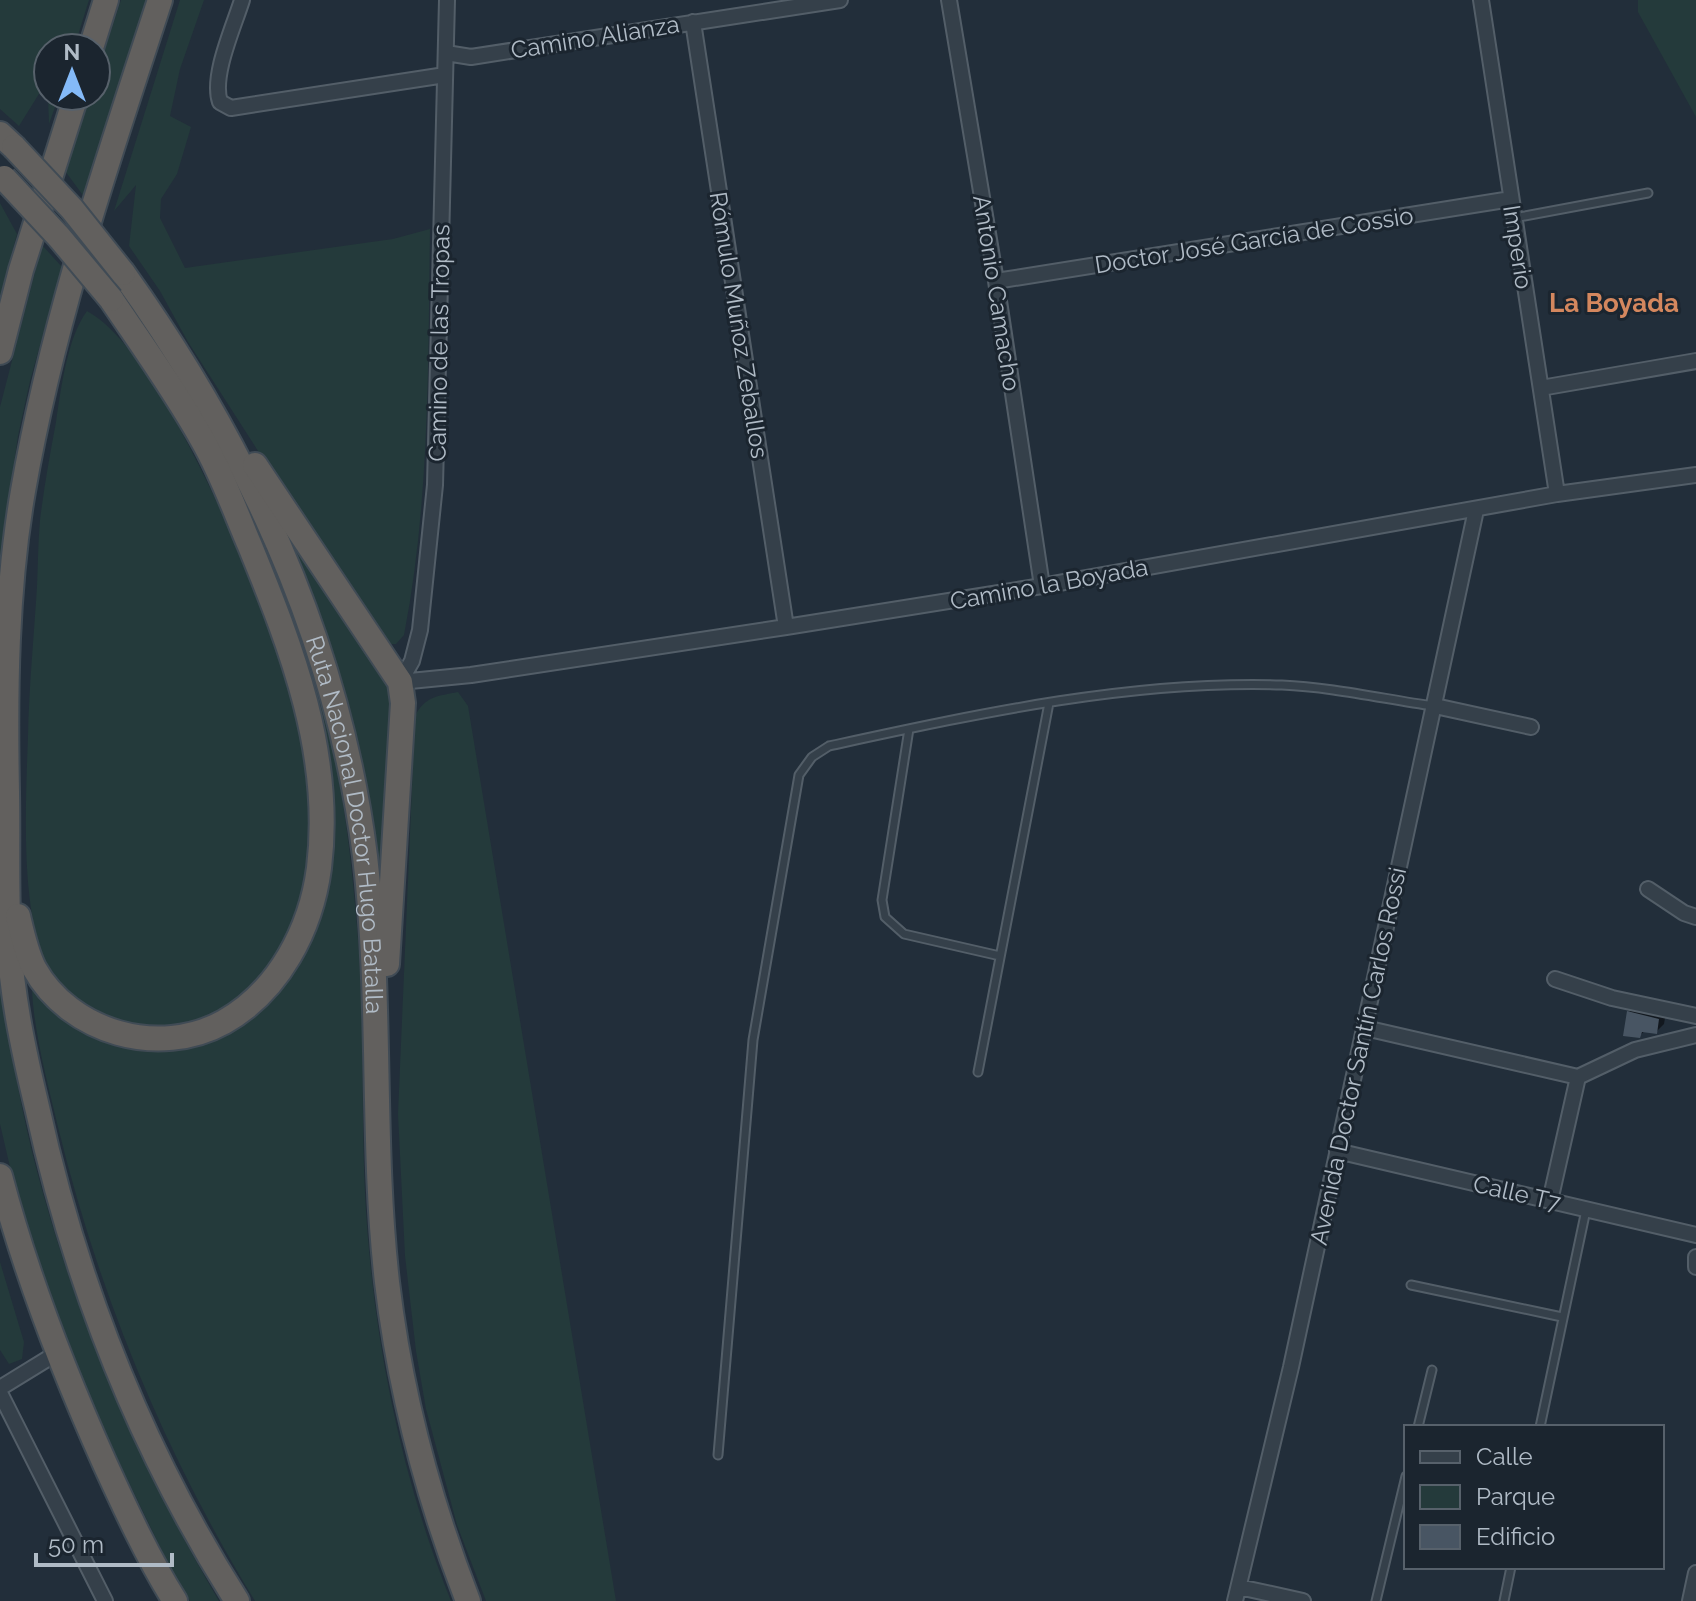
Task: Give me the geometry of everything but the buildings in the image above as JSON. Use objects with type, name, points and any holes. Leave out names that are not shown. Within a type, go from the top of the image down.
[{"type":"highway","points":[[96,32],[106,0]]},
{"type":"highway","points":[[160,0],[61,317],[41,395],[22,492],[10,591],[6,749],[9,943],[17,1005],[45,1145],[71,1241],[106,1339],[146,1433],[167,1477],[237,1601]]},
{"type":"highway","points":[[0,352],[21,270],[71,112]]},
{"type":"highway","name":"Ruta Nacional Doctor Hugo Batalla","points":[[7,140],[72,209],[166,332],[229,438],[279,542],[310,619],[341,726],[365,855],[376,1001],[383,1229],[387,1281],[400,1366],[431,1496],[468,1601]]},
{"type":"highway","points":[[2,176],[111,299],[203,441],[262,575],[294,660],[317,753],[322,794],[319,870],[299,938],[274,979],[260,994],[224,1022],[201,1032],[157,1038],[119,1034],[97,1026],[61,1002],[34,968],[22,935],[8,864]]},
{"type":"highway","points":[[229,438],[260,471],[400,682],[403,703],[387,962],[376,1001]]},
{"type":"highway","points":[[0,1176],[17,1240],[57,1353],[122,1502],[175,1601]]},
{"type":"street","points":[[242,0],[220,68],[217,94],[220,102],[231,108],[445,75]]},
{"type":"street","name":"Camino de las Tropas","points":[[400,682],[412,661],[420,630],[434,498],[447,0]]},
{"type":"street","name":"Camino Alianza","points":[[446,53],[471,57],[840,0]]},
{"type":"street","name":"Antonio Camacho","points":[[949,0],[1042,586]]},
{"type":"street","name":"Imperio","points":[[1481,0],[1557,494]]},
{"type":"street","name":"Rómulo Muñoz Zeballos","points":[[693,22],[786,627]]},
{"type":"street","name":"Doctor José García de Cossio","points":[[996,281],[1511,199]]},
{"type":"street","points":[[1541,388],[1696,361]]},
{"type":"street","name":"Camino la Boyada","points":[[400,682],[471,675],[786,627],[1042,586],[1557,494],[1696,475]]},
{"type":"street","name":"Avenida Doctor Santín Carlos Rossi","points":[[1237,1594],[1291,1367],[1476,510]]},
{"type":"street","points":[[1435,706],[1531,727]]},
{"type":"street","points":[[1648,889],[1684,913],[1696,917]]},
{"type":"street","points":[[1555,979],[1612,998],[1696,1016]]},
{"type":"street","points":[[1365,1028],[1578,1077],[1635,1050],[1696,1035]]},
{"type":"street","points":[[1550,1201],[1578,1077]]},
{"type":"street","name":"Calle T7","points":[[1337,1151],[1696,1235]]},
{"type":"street","points":[[1696,1257],[1696,1267]]},
{"type":"street","points":[[57,1353],[0,1390],[105,1601]]},
{"type":"street","points":[[1690,1601],[1696,1573]]},
{"type":"street","points":[[1237,1594],[1303,1601]]},
{"type":"lane","points":[[1514,218],[1648,193]]},
{"type":"lane","points":[[718,1455],[753,1040],[799,775],[812,757],[829,746],[993,711],[1230,685],[1286,685],[1435,706]]},
{"type":"lane","points":[[978,1072],[1049,703]]},
{"type":"lane","points":[[909,729],[882,900],[885,917],[904,934],[1000,956]]},
{"type":"lane","points":[[1540,1425],[1586,1209]]},
{"type":"lane","points":[[1411,1285],[1562,1317]]},
{"type":"lane","points":[[1418,1425],[1432,1370]]},
{"type":"lane","points":[[1376,1601],[1404,1484]]},
{"type":"lane","points":[[1504,1601],[1511,1569]]},
{"type":"green space","points":[[0,0],[89,0],[79,32],[32,32],[32,105],[19,126],[0,109]]},
{"type":"green space","points":[[121,0],[148,0],[85,198],[65,171],[85,112],[112,112],[110,32]]},
{"type":"green space","points":[[180,0],[204,0],[180,69],[170,116],[191,127],[177,174],[161,199],[160,218],[185,268],[393,239],[430,229],[428,381],[419,534],[404,635],[396,644],[389,644],[377,636],[129,246],[136,185],[114,211]]},
{"type":"green space","points":[[1638,0],[1696,0],[1696,117],[1638,12]]},
{"type":"green space","points":[[0,203],[17,234],[0,297]]},
{"type":"green space","points":[[42,245],[62,267],[18,436],[0,560],[0,407]]},
{"type":"green space","points":[[112,276],[225,453],[281,577],[323,706],[345,816],[357,927],[365,1193],[374,1297],[403,1452],[451,1601],[255,1601],[192,1489],[138,1372],[93,1251],[58,1127],[38,1041],[32,990],[82,1033],[116,1046],[157,1051],[179,1049],[220,1037],[257,1015],[296,971],[313,938],[331,868],[331,794],[307,669],[109,279]]},
{"type":"green space","points":[[87,311],[107,325],[145,371],[180,429],[236,543],[285,676],[306,769],[311,812],[305,880],[284,939],[268,966],[249,990],[225,1009],[198,1022],[166,1028],[106,1017],[69,993],[44,958],[31,909],[26,818],[40,520],[66,364],[74,335]]},
{"type":"green space","points":[[293,542],[391,692],[383,867],[377,865],[322,631]]},
{"type":"green space","points":[[458,692],[468,706],[616,1601],[486,1601],[457,1525],[426,1409],[405,1256],[398,1114],[415,716],[428,701]]},
{"type":"green space","points":[[0,977],[29,1140],[77,1299],[96,1351],[141,1453],[219,1601],[190,1601],[173,1574],[90,1402],[66,1341],[17,1197],[0,1124]]},
{"type":"green space","points":[[0,1262],[24,1342],[22,1359],[9,1364],[0,1350]]},
{"type":"district","name":"La Boyada","points":[[1614,303]]}]
